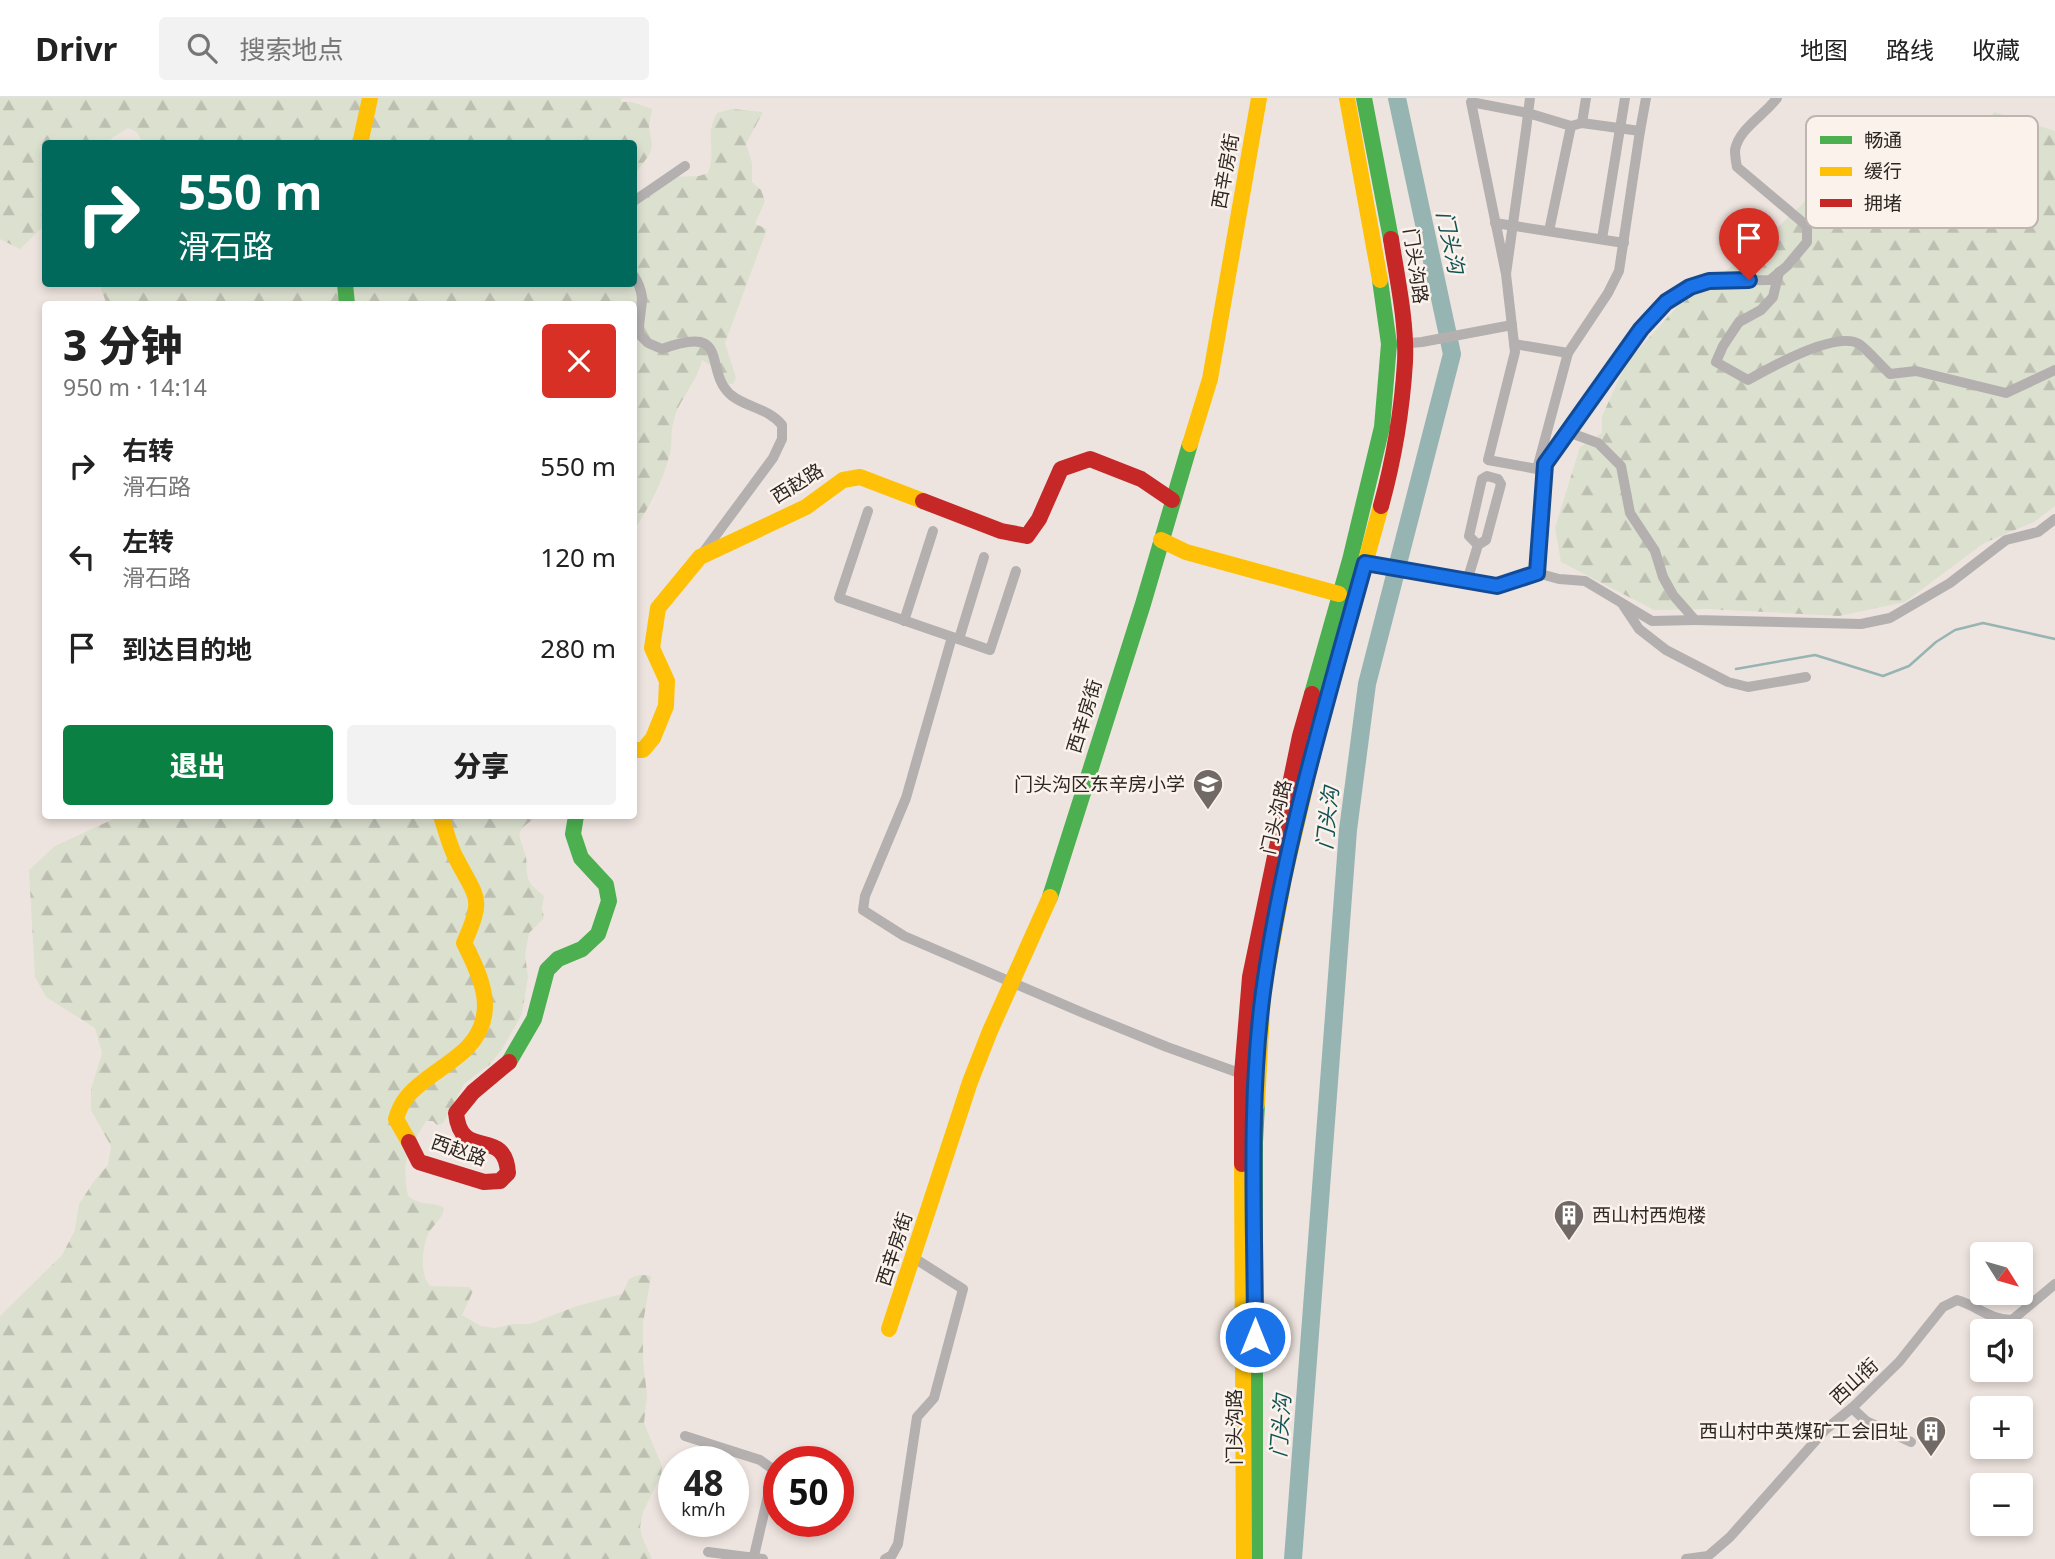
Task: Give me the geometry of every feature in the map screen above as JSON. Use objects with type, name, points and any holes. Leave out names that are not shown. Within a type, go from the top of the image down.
[{"type":"street","points":[[361,140],[370,98]]},
{"type":"street","name":"西辛房街","points":[[888,1329],[914,1258],[970,1082],[1046,908],[1143,604],[1210,379],[1258,98]]},
{"type":"street","name":"门头沟路","points":[[1347,98],[1396,344]]},
{"type":"street","name":"门头沟路","points":[[1255,1559],[1255,1142],[1250,1074],[1284,877],[1318,733],[1365,563],[1400,300],[1390,230],[1364,98]]},
{"type":"street","points":[[1506,274],[1530,98]]},
{"type":"street","points":[[1549,231],[1586,98]]},
{"type":"street","points":[[1602,239],[1625,98]]},
{"type":"street","points":[[1640,131],[1577,124],[1491,102],[1471,100],[1506,274],[1515,352],[1488,460],[1537,469],[1568,353],[1619,271],[1646,98]]},
{"type":"street","points":[[1777,98],[1745,131],[1735,149],[1737,167],[1806,225]]},
{"type":"street","points":[[637,199],[685,166]]},
{"type":"street","points":[[1495,223],[1624,243]]},
{"type":"street","points":[[1537,573],[1545,464],[1641,329],[1666,302],[1690,287],[1709,281],[1770,279],[1787,266],[1807,242],[1807,228]]},
{"type":"street","points":[[1779,272],[1773,297],[1761,310],[1739,322],[1716,362],[1748,380],[1773,366],[1831,343],[1850,341],[1859,344],[1890,374],[1916,372],[2006,393],[2055,370]]},
{"type":"street","points":[[637,282],[644,296],[639,334],[648,343],[662,349],[691,340],[705,344],[714,353],[727,391],[736,398],[770,413],[782,425],[782,439],[773,458],[700,557]]},
{"type":"street","points":[[1396,344],[1435,340],[1512,325]]},
{"type":"street","points":[[1514,344],[1568,353]]},
{"type":"street","points":[[1567,432],[1598,443],[1614,456],[1621,466],[1630,513],[1655,551],[1663,577],[1673,595],[1695,620]]},
{"type":"street","name":"西赵路","points":[[637,750],[643,750],[653,738],[666,706],[667,681],[652,648],[658,608],[700,557],[806,507],[842,480],[860,477],[1001,531],[1027,536],[1039,519],[1061,469],[1090,459],[1141,479],[1172,500]]},
{"type":"street","points":[[1467,581],[1478,545],[1486,540],[1501,484],[1498,479],[1487,476],[1482,479],[1469,536],[1478,545]]},
{"type":"street","points":[[868,511],[839,598],[989,650],[1016,571]]},
{"type":"street","points":[[1365,563],[1497,586],[1537,573],[1585,582],[1652,621],[1861,624],[1890,618],[1950,583],[2006,540],[2038,532],[2055,519]]},
{"type":"street","points":[[904,621],[933,531]]},
{"type":"street","points":[[1161,540],[1186,552],[1339,594]]},
{"type":"street","points":[[984,557],[906,798],[865,896],[863,910],[904,936],[1167,1048],[1250,1074]]},
{"type":"street","name":"门头沟路","points":[[1244,1559],[1250,977],[1300,736],[1339,594],[1365,563]]},
{"type":"street","points":[[1623,605],[1639,629],[1657,643],[1728,682],[1748,687],[1806,677]]},
{"type":"street","name":"西赵路","points":[[441,819],[454,855],[475,890],[477,915],[464,943],[481,975],[487,999],[482,1025],[470,1046],[400,1100],[396,1119],[419,1162],[484,1182],[500,1181],[508,1173],[509,1159],[502,1149],[469,1140],[458,1129],[456,1113],[473,1091],[508,1063],[534,1018],[547,970],[558,959],[582,949],[598,934],[609,901],[606,885],[581,859],[573,834],[576,819]]},
{"type":"street","points":[[885,1559],[892,1555],[898,1544],[917,1417],[934,1398],[963,1289],[914,1258]]},
{"type":"street","name":"西山街","points":[[1686,1559],[1708,1556],[1730,1537],[1826,1429],[1852,1408],[1899,1362],[1943,1307],[1957,1300],[1996,1320],[2012,1320],[2055,1284]]},
{"type":"street","points":[[1852,1408],[1866,1421],[1911,1442]]},
{"type":"street","points":[[685,1436],[760,1460],[774,1470],[759,1558],[708,1552]]},
{"type":"green space","points":[[0,98],[621,98],[621,102],[632,102],[652,109],[649,126],[652,145],[650,154],[637,171],[637,140],[141,140],[137,132],[128,128],[110,140],[42,140],[42,228],[20,249],[0,239]]},
{"type":"green space","points":[[732,109],[763,112],[746,144],[752,163],[752,182],[761,190],[765,201],[755,224],[767,229],[725,343],[736,378],[733,384],[720,385],[714,378],[713,367],[702,360],[674,419],[670,452],[663,477],[637,526],[637,301],[106,301],[101,290],[102,287],[637,287],[637,204],[670,177],[708,173],[711,128],[717,113]]},
{"type":"green space","points":[[1994,112],[2007,116],[1991,116]]},
{"type":"green space","points":[[2038,126],[2055,131],[2055,506],[2034,522],[1984,543],[1905,602],[1839,616],[1708,609],[1654,610],[1561,562],[1555,528],[1580,447],[1602,433],[1602,416],[1627,362],[1676,308],[1757,247],[1806,201],[1806,228],[2038,228]]},
{"type":"green space","points":[[114,819],[533,819],[522,828],[520,836],[529,881],[544,896],[544,918],[529,933],[525,955],[528,977],[522,1014],[501,1051],[489,1065],[464,1084],[443,1123],[437,1125],[433,1121],[426,1121],[406,1164],[408,1196],[419,1202],[444,1208],[425,1242],[425,1276],[430,1286],[469,1287],[473,1291],[462,1315],[481,1326],[495,1328],[530,1324],[577,1306],[622,1294],[629,1279],[639,1275],[651,1276],[643,1323],[647,1395],[644,1423],[658,1456],[658,1481],[643,1512],[640,1527],[652,1559],[0,1559],[0,1316],[62,1255],[75,1230],[79,1204],[108,1165],[111,1146],[91,1110],[91,1089],[102,1053],[95,1028],[46,997],[35,977],[29,870],[55,846]]},
{"type":"waterway","name":"门头沟","points":[[1293,1559],[1348,830],[1367,684],[1452,354],[1397,98]]},
{"type":"waterway","points":[[1736,669],[1815,655],[1883,676],[1909,666],[1936,642],[1955,630],[1983,623],[2055,639]]},
{"type":"traffic: fast","points":[[1364,98],[1391,239]]},
{"type":"traffic: fast","points":[[1312,694],[1350,560],[1382,427],[1389,344],[1380,280]]},
{"type":"traffic: fast","points":[[345,287],[347,301]]},
{"type":"traffic: fast","points":[[1050,897],[1143,604],[1190,444]]},
{"type":"traffic: fast","points":[[509,1062],[534,1019],[547,970],[558,959],[582,949],[598,934],[609,901],[606,885],[581,858],[573,834],[576,819]]},
{"type":"traffic: fast","points":[[1255,1559],[1257,1104]]},
{"type":"traffic: slow","points":[[361,140],[370,98]]},
{"type":"traffic: slow","points":[[1190,444],[1210,379],[1259,98]]},
{"type":"traffic: slow","points":[[1347,98],[1380,280]]},
{"type":"traffic: slow","points":[[637,750],[643,750],[653,738],[666,706],[667,681],[652,648],[658,608],[700,557],[806,507],[843,480],[860,477],[923,501]]},
{"type":"traffic: slow","points":[[1257,1104],[1263,992],[1284,878],[1318,733],[1381,506]]},
{"type":"traffic: slow","points":[[1161,540],[1186,552],[1339,594]]},
{"type":"traffic: slow","points":[[409,1142],[396,1119],[403,1102],[419,1085],[467,1048],[483,1023],[485,1010],[477,970],[464,943],[475,916],[476,899],[454,853],[442,819]]},
{"type":"traffic: slow","points":[[889,1329],[970,1082],[1050,897]]},
{"type":"traffic: slow","points":[[1242,1164],[1244,1559]]},
{"type":"traffic: jam","points":[[1381,506],[1397,435],[1405,362],[1403,316],[1391,239]]},
{"type":"traffic: jam","points":[[923,501],[1001,531],[1027,536],[1039,519],[1061,469],[1090,459],[1141,479],[1172,500]]},
{"type":"traffic: jam","points":[[1242,1164],[1242,1074],[1250,977],[1300,736],[1312,694]]},
{"type":"traffic: jam","points":[[409,1142],[419,1162],[484,1182],[500,1181],[508,1173],[505,1159],[499,1150],[492,1146],[466,1137],[456,1113],[473,1092],[509,1062]]},
{"type":"place","name":"门头沟区东辛房小学","points":[[1208,811]]},
{"type":"place","name":"西山村西炮楼","points":[[1569,1242]]},
{"type":"place","name":"西山村中英煤矿工会旧址","points":[[1931,1458]]},
{"type":"route","points":[[1255,1337],[1255,1142],[1259,1037],[1264,992],[1284,877],[1318,733],[1365,563],[1497,586],[1537,573],[1545,464],[1641,329],[1666,302],[1690,287],[1709,281],[1749,280]]}]
